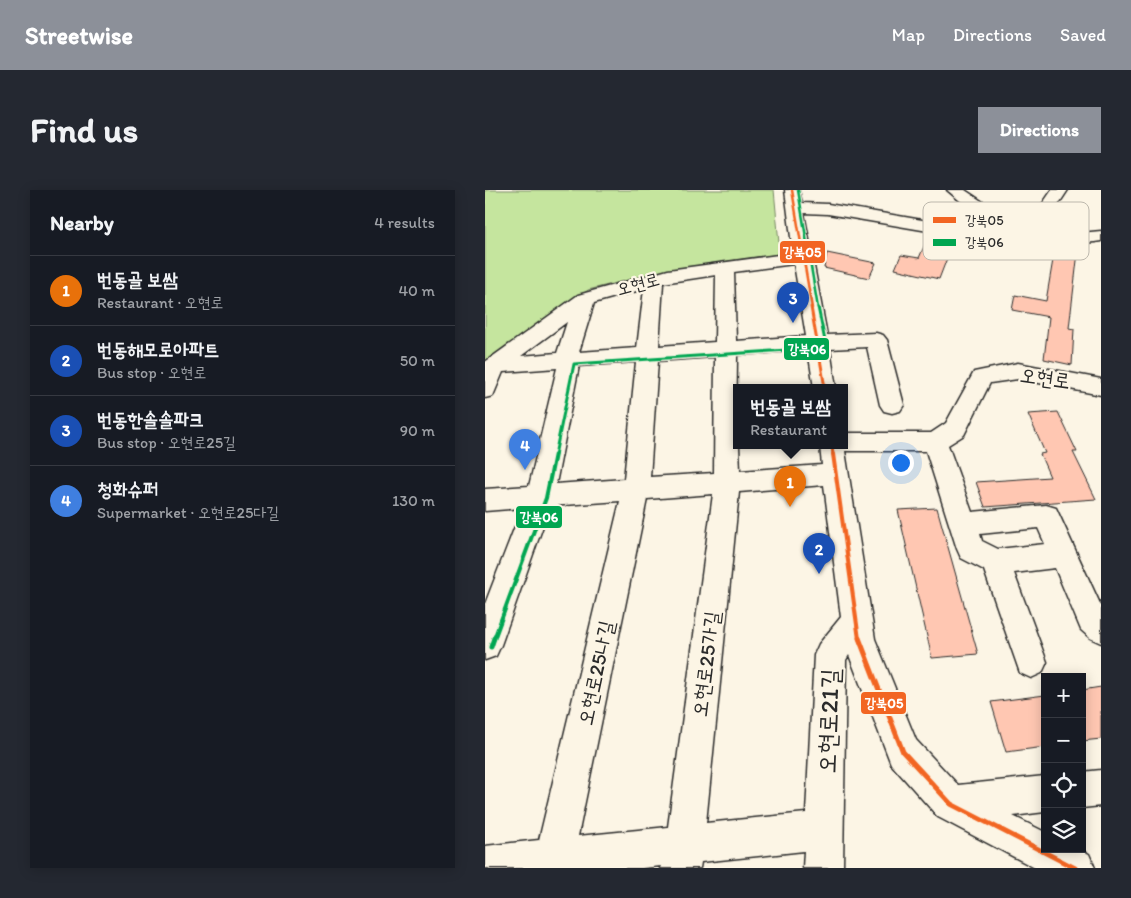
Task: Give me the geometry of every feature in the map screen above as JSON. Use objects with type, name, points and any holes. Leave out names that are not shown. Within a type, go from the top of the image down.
[{"type":"street","points":[[955,190],[972,202]]},
{"type":"street","points":[[1052,202],[1060,190]]},
{"type":"street","points":[[824,384],[819,342],[801,257],[793,199],[828,209],[923,225]]},
{"type":"street","name":"오현로","points":[[490,368],[585,299],[654,280],[801,257]]},
{"type":"street","name":"오현로25가길","points":[[683,856],[727,482],[725,268]]},
{"type":"street","name":"오현로25나길","points":[[554,863],[636,488],[654,280]]},
{"type":"street","points":[[485,645],[539,496],[568,368],[568,351],[585,299]]},
{"type":"street","points":[[485,390],[490,368],[568,358],[876,340],[893,405]]},
{"type":"street","name":"오현로","points":[[935,442],[955,429],[982,377],[1018,371],[1101,387]]},
{"type":"street","points":[[848,442],[935,442],[971,549],[996,562],[1063,555]]},
{"type":"street","points":[[485,500],[727,482],[834,460],[859,639],[903,752],[951,804],[1075,868]]},
{"type":"street","points":[[963,524],[1046,516],[1092,620],[1101,628]]},
{"type":"street","points":[[996,562],[1031,662]]},
{"type":"street","name":"오현로21길","points":[[823,868],[829,655],[857,620]]},
{"type":"street","points":[[1086,790],[1101,788]]},
{"type":"street","points":[[951,804],[1041,794]]},
{"type":"street","points":[[485,865],[683,856],[825,830]]},
{"type":"green space","points":[[485,190],[774,190],[780,254],[672,269],[588,290],[485,365]]},
{"type":"building","points":[[923,249],[923,260],[946,260],[939,279],[895,269],[901,255],[919,258]]},
{"type":"building","points":[[827,253],[876,263],[869,278],[824,268]]},
{"type":"building","points":[[1053,260],[1077,260],[1069,328],[1074,329],[1072,365],[1044,359],[1049,317],[1012,310],[1015,295],[1046,301]]},
{"type":"building","points":[[1058,412],[1077,452],[1073,452],[1096,499],[985,507],[976,482],[1050,477],[1040,454],[1045,453],[1028,414]]},
{"type":"building","points":[[937,508],[978,654],[932,658],[898,510]]},
{"type":"building","points":[[1101,687],[1101,739],[1086,741],[1086,689]]},
{"type":"building","points":[[1041,696],[1041,748],[1006,752],[991,702]]},
{"type":"transit line","name":"강북05","points":[[792,190],[824,384]]},
{"type":"transit line","name":"강북06","points":[[491,647],[546,498],[574,364],[819,348],[824,346],[825,341],[808,256],[798,190]]},
{"type":"transit line","name":"강북05","points":[[832,449],[859,639],[903,752],[951,804],[1075,868]]},
{"type":"place","name":"번동한솔솔파크","points":[[793,323]]},
{"type":"place","name":"청화슈퍼","points":[[525,470]]},
{"type":"place","name":"번동골 보쌈","points":[[790,507]]},
{"type":"place","name":"번동해모로아파트","points":[[819,574]]}]
